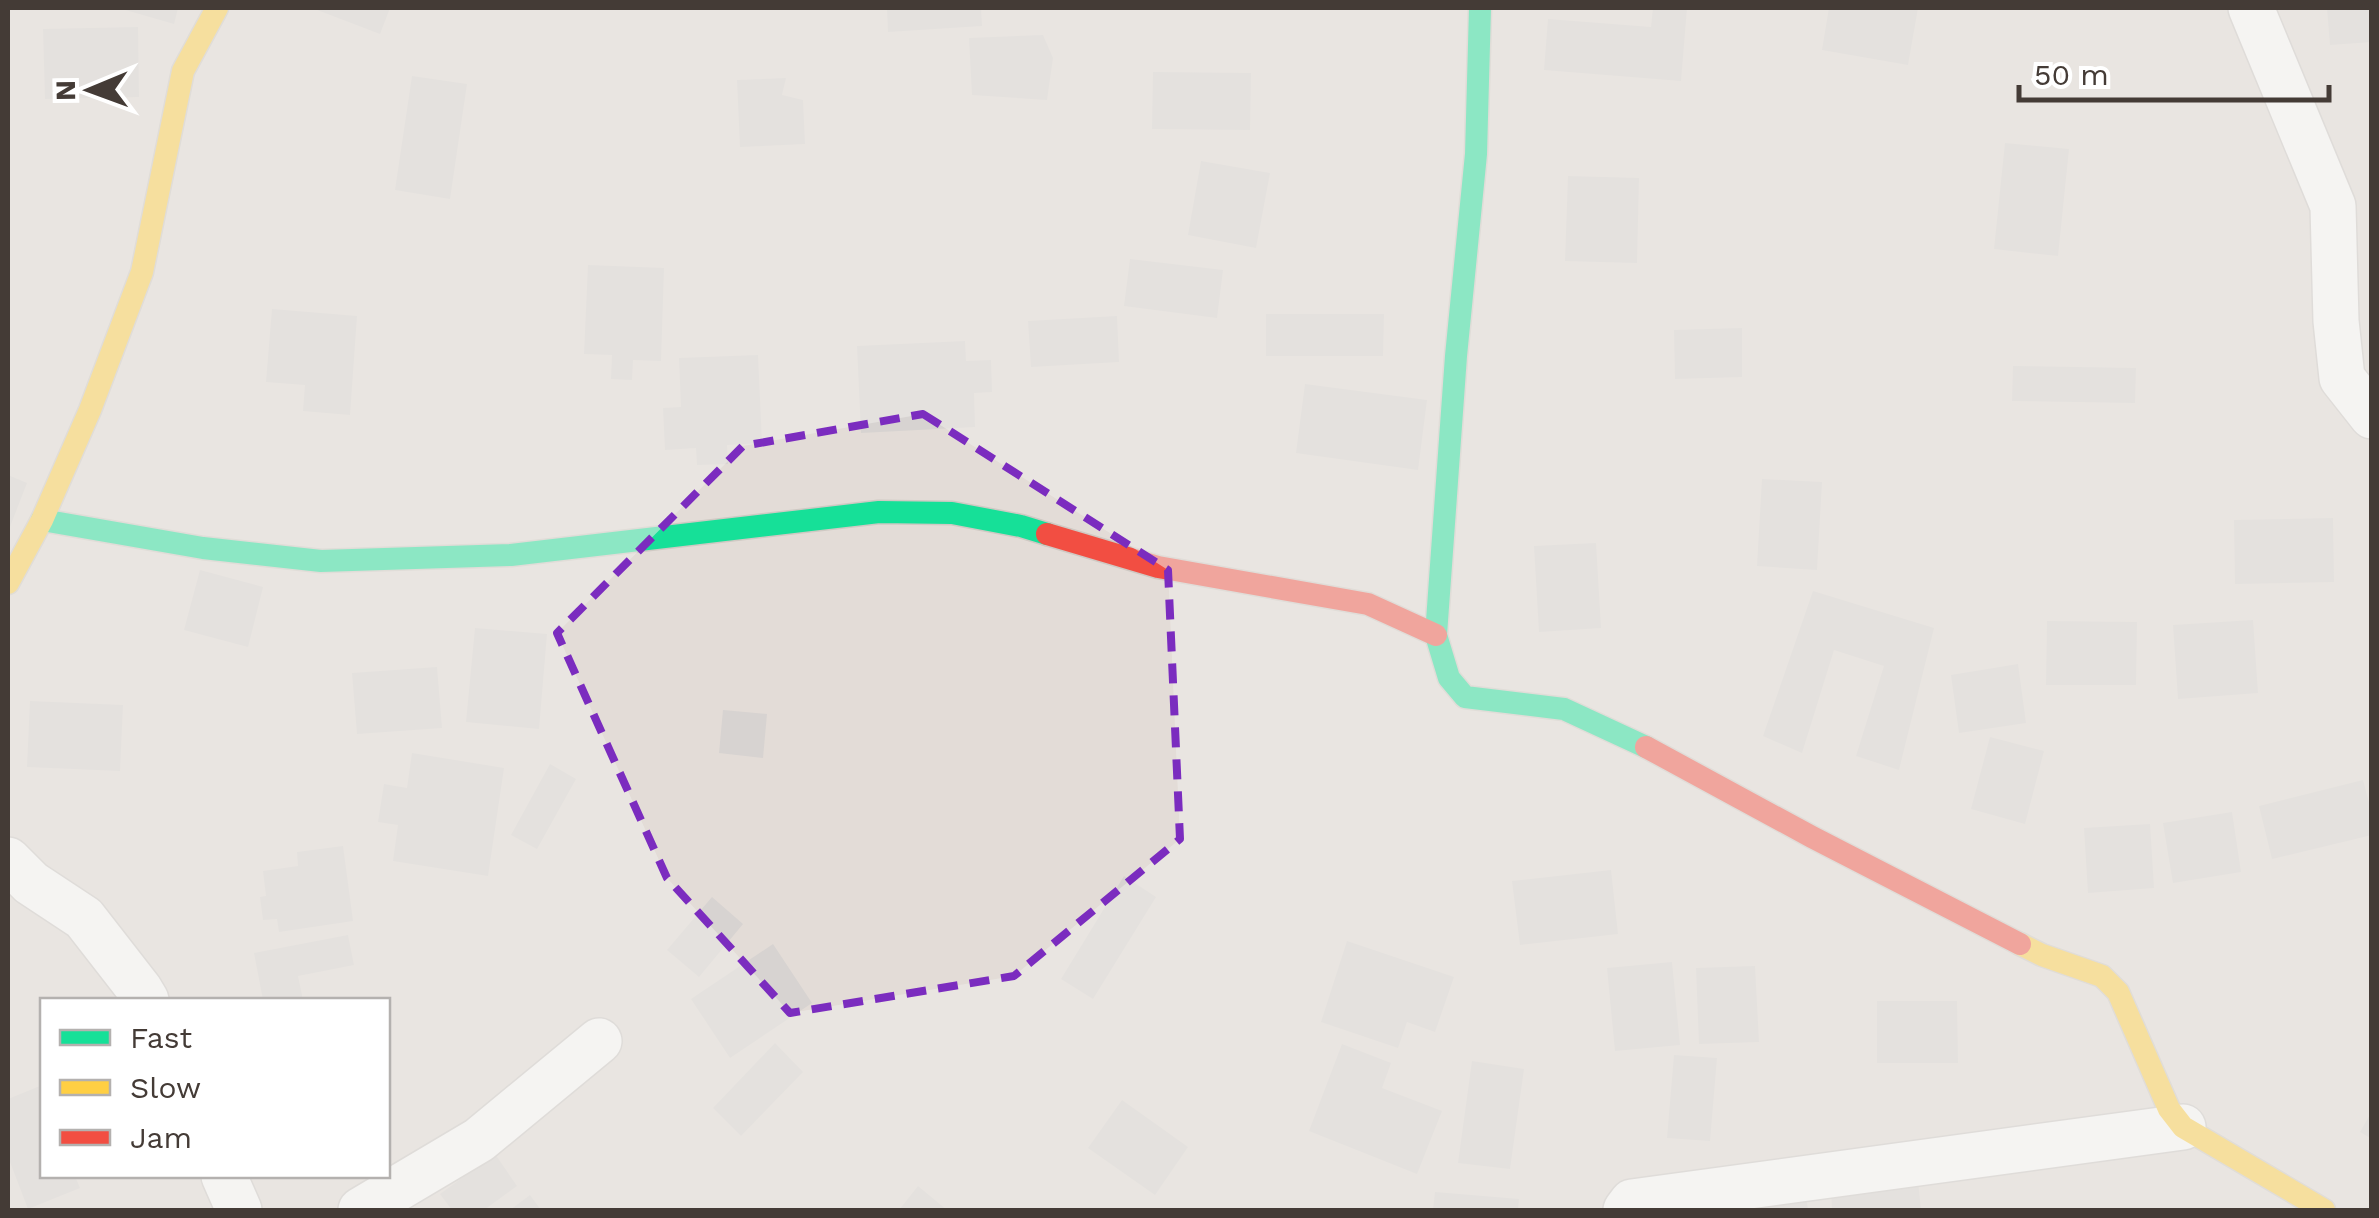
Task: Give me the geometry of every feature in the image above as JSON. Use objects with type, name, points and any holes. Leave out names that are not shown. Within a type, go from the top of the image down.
[{"type":"street","points":[[8,583],[42,520],[90,410],[142,272],[183,72],[217,8]]},
{"type":"street","points":[[1480,8],[1476,154],[1456,356],[1436,635],[1449,678],[1464,697],[1564,709],[1663,755],[1812,837],[2042,954],[2102,976],[2118,992],[2169,1109],[2183,1127],[2324,1210]]},
{"type":"street","points":[[2251,8],[2333,206],[2336,321],[2342,378],[2372,416]]},
{"type":"street","points":[[42,520],[203,548],[321,561],[511,555],[880,512],[952,513],[1021,526],[1158,567],[1368,604],[1436,635]]},
{"type":"street","points":[[8,860],[32,883],[84,918],[145,998]]},
{"type":"street","points":[[361,1210],[479,1140],[599,1041]]},
{"type":"street","points":[[1626,1210],[1632,1202],[2183,1127]]},
{"type":"street","points":[[225,1178],[239,1210]]},
{"type":"highlighted area","points":[[923,414],[1168,570],[1180,839],[1014,976],[790,1013],[667,878],[557,633],[743,446]]},
{"type":"shaded area","points":[[8,8],[2371,8],[2371,1210],[8,1210]]},
{"type":"building","points":[[122,8],[178,8],[174,24]]},
{"type":"building","points":[[312,8],[390,8],[380,34]]},
{"type":"building","points":[[887,8],[981,8],[982,26],[888,32]]},
{"type":"building","points":[[1653,8],[1687,8],[1681,81],[1544,70],[1548,19],[1651,27]]},
{"type":"building","points":[[1829,8],[1918,8],[1908,65],[1822,50]]},
{"type":"building","points":[[2327,8],[2372,8],[2372,42],[2330,45]]},
{"type":"building","points":[[138,27],[139,97],[45,99],[43,29]]},
{"type":"building","points":[[1043,35],[1053,58],[1047,100],[972,95],[969,38]]},
{"type":"building","points":[[1153,72],[1251,73],[1250,130],[1152,129]]},
{"type":"building","points":[[412,76],[467,84],[450,199],[395,190]]},
{"type":"building","points":[[786,78],[782,95],[803,100],[805,144],[740,147],[737,80]]},
{"type":"building","points":[[2005,143],[2069,149],[2058,256],[1994,249]]},
{"type":"building","points":[[1201,161],[1270,173],[1256,248],[1188,235]]},
{"type":"building","points":[[1568,176],[1639,178],[1637,263],[1565,261]]},
{"type":"building","points":[[1130,259],[1223,270],[1217,318],[1124,306]]},
{"type":"building","points":[[588,265],[664,268],[661,361],[633,360],[632,380],[611,379],[612,355],[584,354]]},
{"type":"building","points":[[272,309],[357,316],[350,415],[303,411],[305,385],[266,382]]},
{"type":"building","points":[[1266,314],[1384,314],[1383,356],[1266,356]]},
{"type":"building","points":[[1117,316],[1119,362],[1031,367],[1028,321]]},
{"type":"building","points":[[1742,328],[1742,377],[1675,379],[1674,330]]},
{"type":"building","points":[[965,341],[966,361],[991,360],[992,392],[974,393],[975,427],[861,433],[857,346]]},
{"type":"building","points":[[758,355],[762,443],[727,445],[728,464],[697,465],[696,448],[665,450],[663,408],[681,407],[679,358]]},
{"type":"building","points":[[2013,366],[2136,368],[2135,403],[2012,401]]},
{"type":"building","points":[[1305,384],[1427,400],[1418,470],[1296,453]]},
{"type":"building","points":[[8,475],[27,483],[8,532]]},
{"type":"building","points":[[1762,479],[1822,482],[1817,570],[1757,566]]},
{"type":"building","points":[[2333,518],[2334,582],[2235,584],[2234,520]]},
{"type":"building","points":[[1596,543],[1601,628],[1539,632],[1534,546]]},
{"type":"building","points":[[200,570],[263,587],[248,647],[184,630]]},
{"type":"building","points":[[1813,591],[1934,628],[1899,770],[1856,756],[1884,666],[1834,650],[1802,753],[1763,736]]},
{"type":"building","points":[[2253,620],[2258,693],[2178,699],[2173,625]]},
{"type":"building","points":[[2047,621],[2137,622],[2136,685],[2046,685]]},
{"type":"building","points":[[475,628],[547,634],[539,729],[466,722]]},
{"type":"building","points":[[2018,664],[2026,723],[1959,733],[1951,675]]},
{"type":"building","points":[[437,667],[442,728],[357,734],[352,673]]},
{"type":"building","points":[[30,701],[123,705],[120,771],[27,767]]},
{"type":"building","points":[[723,710],[767,714],[763,758],[719,753]]},
{"type":"building","points":[[1990,737],[2044,751],[2025,824],[1971,809]]},
{"type":"building","points":[[412,753],[504,768],[488,876],[393,861],[398,825],[378,822],[384,784],[407,788]]},
{"type":"building","points":[[550,764],[576,779],[537,849],[511,835]]},
{"type":"building","points":[[2363,780],[2372,814],[2372,835],[2272,859],[2259,806]]},
{"type":"building","points":[[2232,812],[2241,872],[2173,883],[2163,823]]},
{"type":"building","points":[[2150,824],[2154,888],[2088,893],[2084,828]]},
{"type":"building","points":[[343,846],[353,921],[279,932],[277,919],[263,920],[263,871],[298,866],[297,852]]},
{"type":"building","points":[[1611,870],[1618,934],[1520,945],[1512,881]]},
{"type":"building","points":[[1124,876],[1156,897],[1093,999],[1061,979]]},
{"type":"building","points":[[712,897],[743,924],[699,977],[667,950]]},
{"type":"building","points":[[348,935],[354,965],[298,976],[303,998],[263,998],[254,953]]},
{"type":"building","points":[[1347,941],[1454,977],[1435,1032],[1407,1022],[1398,1048],[1321,1022]]},
{"type":"building","points":[[773,944],[812,1003],[730,1058],[691,999]]},
{"type":"building","points":[[1672,962],[1680,1045],[1615,1051],[1607,968]]},
{"type":"building","points":[[1755,966],[1759,1042],[1699,1044],[1696,968]]},
{"type":"building","points":[[1877,1001],[1957,1001],[1958,1063],[1877,1063]]},
{"type":"building","points":[[775,1043],[803,1072],[741,1136],[713,1108]]},
{"type":"building","points":[[1342,1044],[1391,1063],[1382,1088],[1442,1111],[1417,1174],[1309,1131]]},
{"type":"building","points":[[1674,1055],[1717,1058],[1710,1141],[1667,1138]]},
{"type":"building","points":[[1472,1061],[1524,1069],[1510,1169],[1458,1163]]},
{"type":"building","points":[[40,1086],[40,1178],[76,1178],[80,1188],[28,1209],[8,1163],[8,1099]]},
{"type":"building","points":[[1122,1100],[1188,1147],[1155,1195],[1088,1148]]},
{"type":"building","points":[[2372,1111],[2372,1139],[2360,1132]]},
{"type":"building","points":[[495,1154],[517,1186],[484,1210],[452,1210],[440,1194]]},
{"type":"building","points":[[1804,1181],[1808,1210],[1743,1210],[1740,1189]]},
{"type":"building","points":[[1918,1181],[1921,1210],[1832,1210],[1831,1188]]},
{"type":"building","points":[[918,1186],[947,1210],[899,1210]]},
{"type":"building","points":[[1435,1192],[1519,1199],[1518,1210],[1433,1210]]},
{"type":"building","points":[[530,1195],[541,1210],[510,1210]]},
{"type":"traffic: fast","points":[[1480,8],[1476,154],[1456,356],[1436,635],[1449,678],[1465,697],[1564,709],[1646,747]]},
{"type":"traffic: fast","points":[[42,520],[203,548],[321,561],[511,555],[879,512],[952,513],[1047,534]]},
{"type":"traffic: slow","points":[[8,583],[42,520],[90,410],[142,272],[183,71],[217,8]]},
{"type":"traffic: slow","points":[[2020,944],[2102,976],[2118,992],[2169,1109],[2183,1127],[2324,1210]]},
{"type":"traffic: jam","points":[[1047,534],[1158,567],[1368,604],[1436,635]]},
{"type":"traffic: jam","points":[[1646,747],[2020,944]]}]
